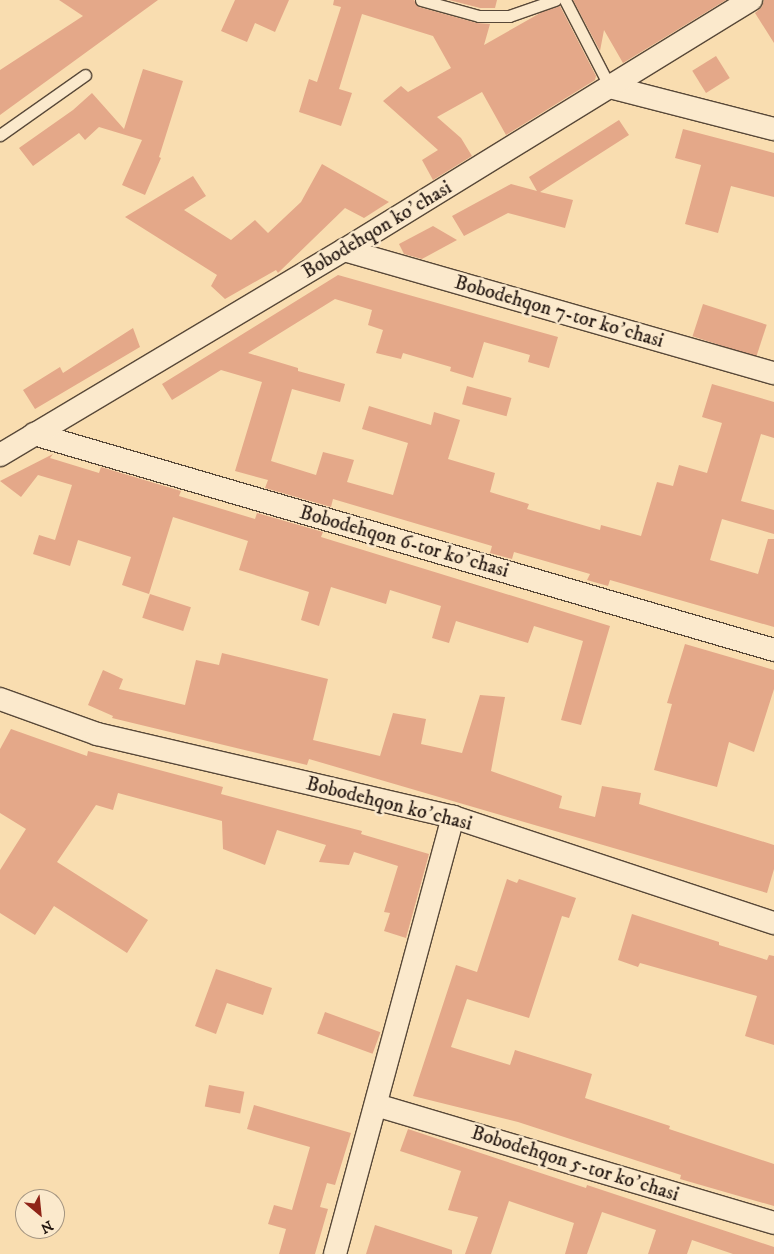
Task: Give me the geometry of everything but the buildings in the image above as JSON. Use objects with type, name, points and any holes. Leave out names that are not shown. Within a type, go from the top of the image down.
[{"type":"street","name":"Bobodehqon koʼchasi","points":[[0,455],[344,250],[751,0]]},
{"type":"street","points":[[610,87],[774,128]]},
{"type":"street","name":"Bobodehqon 7-tor koʼchasi","points":[[344,250],[774,373]]},
{"type":"street","name":"Bobodehqon 6-tor koʼchasi","points":[[34,434],[774,650]]},
{"type":"street","name":"Bobodehqon koʼchasi","points":[[0,699],[97,734],[453,817],[774,923]]},
{"type":"street","points":[[335,1254],[453,817]]},
{"type":"street","name":"Bobodehqon 5-tor koʼchasi","points":[[376,1105],[774,1223]]},
{"type":"lane","points":[[422,0],[479,16],[509,16],[556,0]]},
{"type":"lane","points":[[565,0],[610,87]]},
{"type":"lane","points":[[0,134],[85,75]]}]
